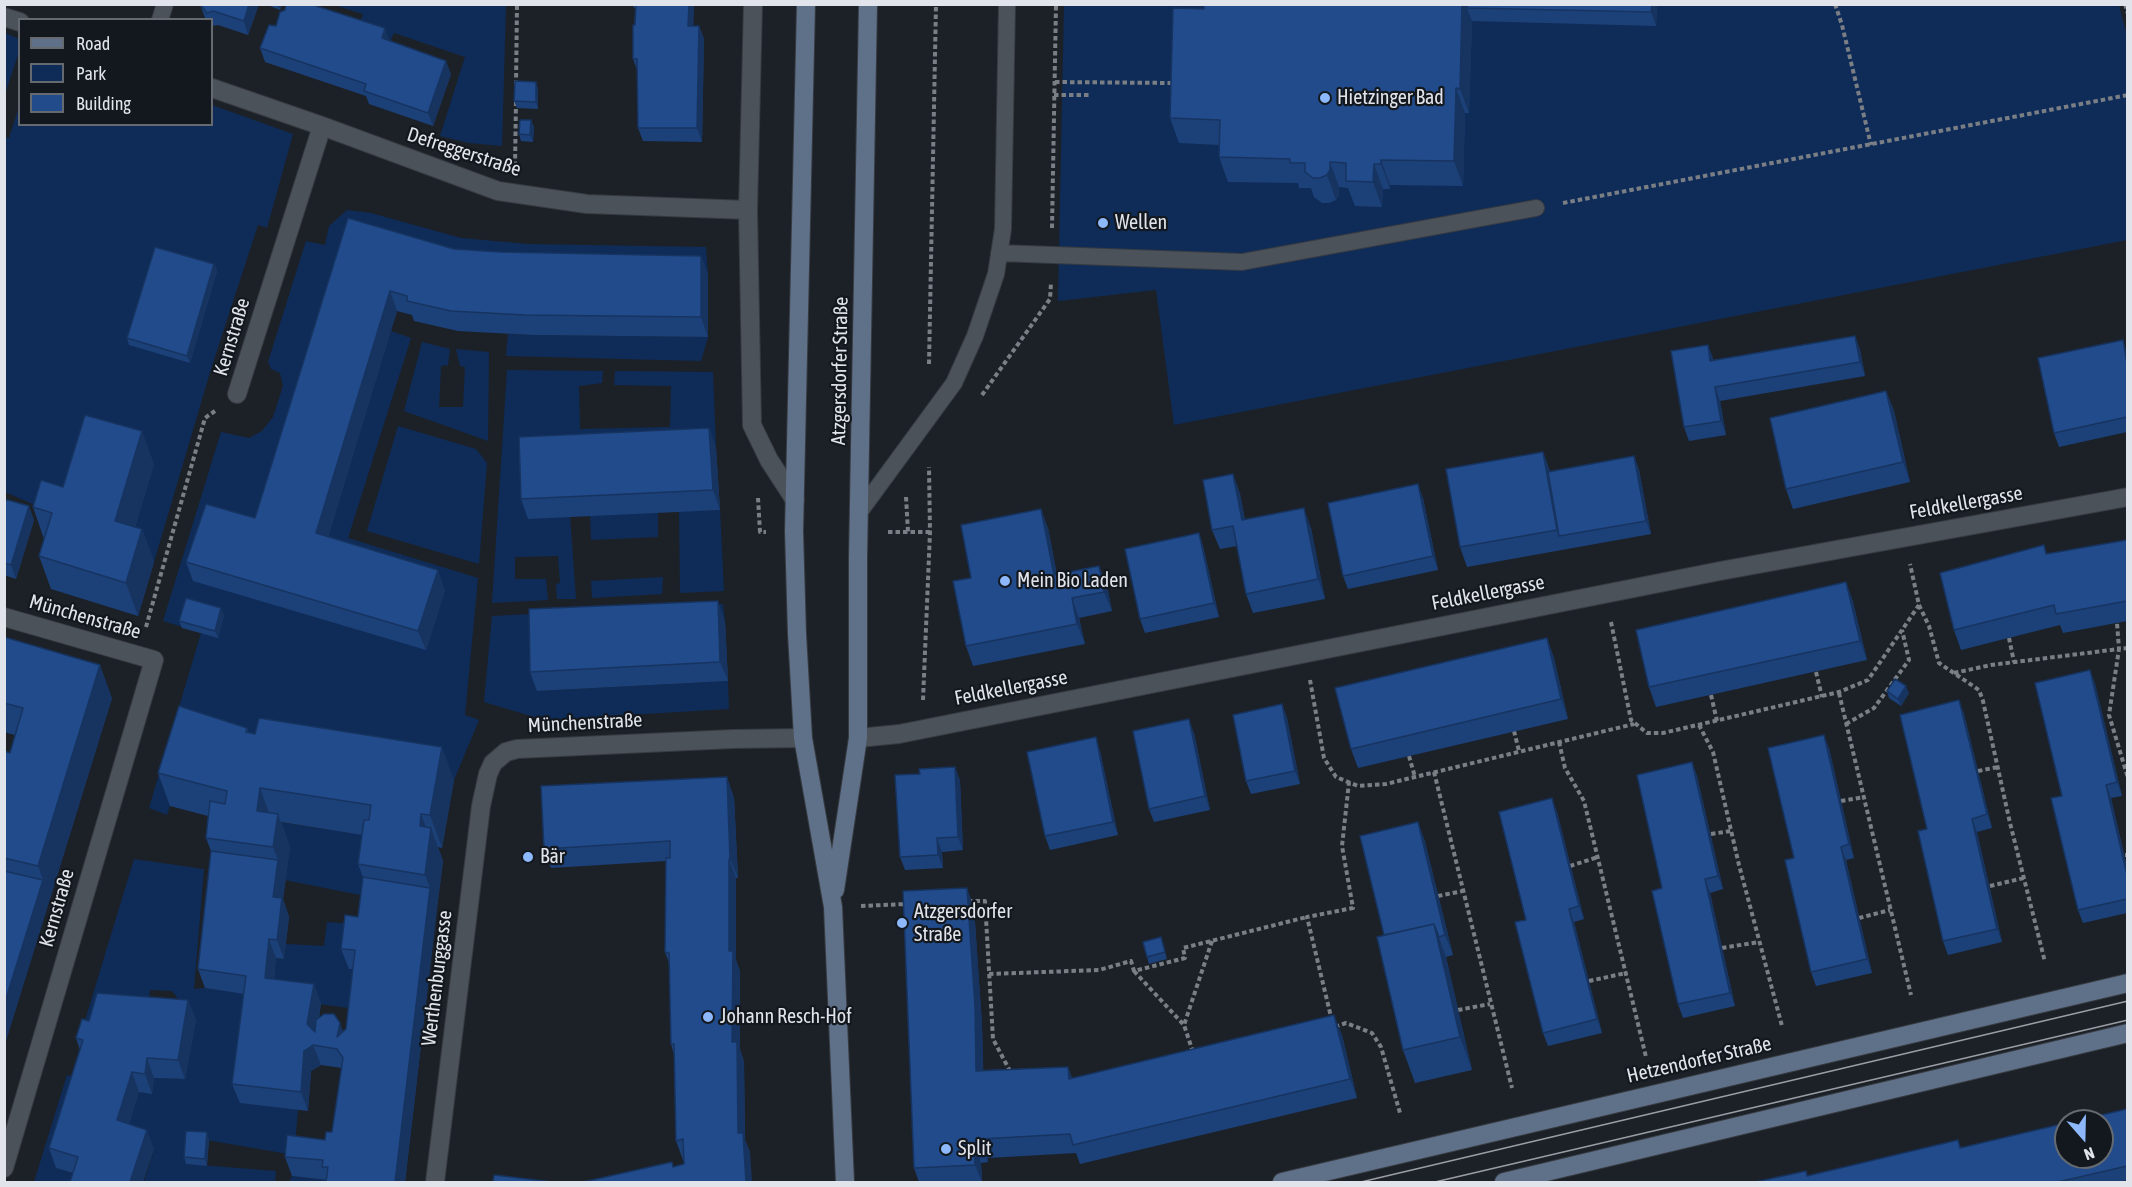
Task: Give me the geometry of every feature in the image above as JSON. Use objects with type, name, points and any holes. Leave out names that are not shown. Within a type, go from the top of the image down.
[{"type":"main road","name":"Atzgersdorfer Straße","points":[[806,4],[795,500],[797,634],[803,738],[833,907],[845,1182]]},
{"type":"main road","name":"Atzgersdorfer Straße","points":[[833,907],[858,738],[858,557],[861,510],[868,4]]},
{"type":"main road","name":"Hetzendorfer Straße","points":[[1282,1182],[2127,983]]},
{"type":"main road","points":[[1504,1182],[2127,1033]]},
{"type":"street","points":[[753,4],[748,210],[752,425],[769,460],[795,500]]},
{"type":"street","name":"Defreggerstraße","points":[[213,88],[498,191],[587,204],[748,210]]},
{"type":"street","name":"Kernstraße","points":[[237,394],[322,126]]},
{"type":"street","name":"Feldkellergasse","points":[[858,738],[899,734],[1605,593],[2127,496]]},
{"type":"street","name":"Münchenstraße","points":[[4,617],[154,660]]},
{"type":"street","name":"Kernstraße","points":[[4,1168],[154,660]]},
{"type":"street","name":"Münchenstraße","points":[[486,780],[490,768],[497,759],[517,749],[721,739],[803,738]]},
{"type":"street","name":"Werthenburggasse","points":[[435,1182],[486,780]]},
{"type":"lane","points":[[861,510],[954,383],[975,336],[996,274],[1003,229],[1007,4]]},
{"type":"lane","points":[[999,253],[1242,262],[1536,208]]},
{"type":"path","points":[[516,87],[517,4]]},
{"type":"path","points":[[929,374],[936,4]]},
{"type":"path","points":[[1835,4],[1871,145]]},
{"type":"path","points":[[2125,4],[2127,14]]},
{"type":"path","points":[[1055,82],[1180,83]]},
{"type":"path","points":[[1054,95],[1090,95]]},
{"type":"path","points":[[1536,208],[2127,95]]},
{"type":"path","points":[[515,194],[516,99]]},
{"type":"path","name":"Kernstraße","points":[[149,618],[205,418],[237,394]]},
{"type":"path","points":[[923,703],[930,532],[929,463]]},
{"type":"path","points":[[1904,537],[1919,605],[1929,626],[1940,663],[1979,690],[2045,962]]},
{"type":"path","points":[[1605,593],[1631,720],[1647,733],[1663,733],[1822,697],[1868,680],[1919,605]]},
{"type":"path","points":[[2116,623],[2120,649],[2109,715],[2127,778]]},
{"type":"path","points":[[1846,724],[1874,708],[1909,660],[1902,629]]},
{"type":"path","points":[[2009,638],[2014,662]]},
{"type":"path","points":[[1953,673],[2014,662],[2127,648]]},
{"type":"path","points":[[1306,652],[1324,758],[1336,777],[1358,786],[1386,784],[1635,723]]},
{"type":"path","points":[[1816,672],[1822,697]]},
{"type":"path","points":[[1839,692],[1911,995]]},
{"type":"path","points":[[1712,695],[1717,721]]},
{"type":"path","points":[[1699,725],[1713,752],[1731,831],[1782,1026]]},
{"type":"path","points":[[1514,731],[1519,752]]},
{"type":"path","points":[[1559,742],[1564,768],[1584,801],[1646,1057]]},
{"type":"path","points":[[1409,756],[1415,777]]},
{"type":"path","points":[[1978,771],[1998,767]]},
{"type":"path","points":[[1434,772],[1512,1088]]},
{"type":"path","points":[[1134,971],[1185,958],[1182,948],[1306,917],[1353,908],[1342,846],[1349,782]]},
{"type":"path","points":[[1841,801],[1864,797]]},
{"type":"path","points":[[1711,834],[1731,831]]},
{"type":"path","points":[[1570,866],[1598,857]]},
{"type":"path","points":[[1990,886],[2024,878]]},
{"type":"path","points":[[1438,896],[1463,891]]},
{"type":"path","points":[[962,902],[985,901],[993,1039],[1014,1079]]},
{"type":"path","points":[[833,907],[915,904]]},
{"type":"path","points":[[1859,918],[1890,910]]},
{"type":"path","points":[[1306,917],[1334,1027],[1346,1023],[1372,1033],[1381,1047],[1400,1113]]},
{"type":"path","points":[[1184,1025],[1212,941]]},
{"type":"path","points":[[1722,948],[1759,942]]},
{"type":"path","points":[[989,974],[1098,970],[1131,961],[1134,971],[1184,1025],[1195,1059]]},
{"type":"path","points":[[1589,981],[1626,973]]},
{"type":"path","points":[[1458,1010],[1490,1004]]},
{"type":"green space","points":[[334,5],[506,5],[502,146],[469,143],[440,136],[465,57],[394,33],[390,42],[357,31],[363,14]]},
{"type":"green space","points":[[1064,5],[2119,5],[2128,40],[2127,240],[1174,425],[1156,290],[1058,301]]},
{"type":"green space","points":[[5,33],[18,39],[18,55],[5,94]]},
{"type":"green space","points":[[213,105],[293,134],[267,228],[258,225],[211,369],[154,562],[127,554],[53,513],[5,492],[4,137],[9,138],[18,110],[18,126],[213,126]]},
{"type":"green space","points":[[347,210],[371,213],[461,238],[528,244],[706,247],[708,275],[507,272],[355,238],[323,553],[391,331],[411,338],[348,538],[478,578],[465,715],[479,720],[454,780],[191,739],[167,815],[149,808],[201,633],[218,638],[163,621],[221,432],[249,438],[262,431],[273,417],[283,386],[280,373],[271,369],[268,362],[306,241],[325,245],[329,226]]},
{"type":"green space","points":[[508,334],[708,337],[701,361],[506,356]]},
{"type":"green space","points":[[422,342],[450,349],[448,365],[441,366],[439,407],[463,407],[465,367],[460,366],[456,349],[489,352],[488,441],[404,411]]},
{"type":"green space","points":[[507,370],[603,371],[602,383],[579,386],[580,429],[670,427],[671,386],[614,385],[615,371],[713,372],[716,448],[570,516],[576,599],[557,599],[556,584],[560,583],[558,556],[515,557],[515,579],[546,579],[548,600],[492,603]]},
{"type":"green space","points":[[398,426],[476,449],[487,463],[479,564],[367,531]]},
{"type":"green space","points":[[720,510],[724,591],[680,593],[679,511]]},
{"type":"green space","points":[[658,512],[658,537],[591,540],[590,515]]},
{"type":"green space","points":[[663,577],[662,594],[592,598],[591,581]]},
{"type":"green space","points":[[723,604],[725,621],[537,691],[728,681],[729,709],[544,720],[484,702],[492,616]]},
{"type":"green space","points":[[272,821],[383,838],[370,897],[285,880],[290,848]]},
{"type":"green space","points":[[134,859],[204,869],[194,989],[205,988],[253,995],[298,1110],[294,1155],[189,1137],[187,1164],[276,1171],[275,1182],[144,1182],[154,1150],[124,1139],[139,1092],[152,1093],[154,1078],[185,1079],[195,1020],[172,991],[150,990],[148,1016],[80,1037]]},
{"type":"green space","points":[[327,922],[366,925],[357,1009],[272,998],[276,958],[284,959],[286,944],[324,946]]},
{"type":"green space","points":[[67,1075],[85,1081],[57,1168],[85,1177],[83,1182],[34,1182]]},
{"type":"green space","points":[[292,1176],[330,1180],[330,1182],[289,1182]]},
{"type":"building","points":[[200,4],[249,4],[244,21],[213,11],[207,13]]},
{"type":"building","points":[[286,4],[310,4],[385,28],[382,38],[446,61],[428,113],[364,91],[366,84],[260,48],[269,25],[276,26],[280,12],[285,10]]},
{"type":"building","points":[[636,4],[689,4],[688,26],[699,26],[697,128],[638,128],[637,59],[633,59],[633,25],[635,25]]},
{"type":"building","name":"Hietzinger Bad","points":[[1204,4],[1462,4],[1460,89],[1456,88],[1454,161],[1381,160],[1381,164],[1374,164],[1373,182],[1346,181],[1346,163],[1330,162],[1327,175],[1313,178],[1305,172],[1305,163],[1290,163],[1290,159],[1219,157],[1220,120],[1170,118],[1173,8],[1204,9]]},
{"type":"building","points":[[1467,4],[1652,4],[1651,12],[1467,8]]},
{"type":"building","points":[[515,81],[536,82],[536,102],[514,101]]},
{"type":"building","points":[[520,120],[531,120],[530,135],[519,134]]},
{"type":"building","points":[[348,218],[454,249],[701,256],[701,317],[525,315],[451,311],[407,301],[407,296],[390,291],[316,533],[438,570],[418,631],[186,562],[206,504],[255,518]]},
{"type":"building","points":[[155,247],[214,264],[187,356],[127,338]]},
{"type":"building","points":[[1855,336],[1860,362],[1715,387],[1721,421],[1684,427],[1671,351],[1708,345],[1710,361]]},
{"type":"building","points":[[2123,340],[2127,364],[2127,417],[2054,433],[2038,358]]},
{"type":"building","points":[[1886,391],[1903,462],[1786,489],[1770,418]]},
{"type":"building","points":[[85,415],[142,431],[115,521],[142,529],[126,583],[39,556],[52,513],[33,507],[41,480],[63,487]]},
{"type":"building","points":[[709,428],[713,490],[521,499],[519,437]]},
{"type":"building","points":[[1543,452],[1557,530],[1460,547],[1446,469]]},
{"type":"building","points":[[1634,456],[1646,521],[1559,536],[1548,472]]},
{"type":"building","points":[[1233,474],[1242,520],[1304,508],[1318,579],[1246,594],[1233,526],[1212,530],[1203,480]]},
{"type":"building","points":[[1418,484],[1433,556],[1343,576],[1328,503]]},
{"type":"building","points":[[4,499],[29,506],[11,565],[4,563]]},
{"type":"building","points":[[1041,509],[1054,575],[1099,566],[1104,592],[1072,598],[1077,624],[966,646],[953,581],[971,578],[961,525]]},
{"type":"building","points":[[1199,533],[1214,603],[1140,619],[1125,549]]},
{"type":"building","points":[[2127,540],[2127,601],[2056,614],[2054,605],[1954,630],[1940,573],[2044,545],[2046,554]]},
{"type":"building","points":[[1846,582],[1860,641],[1649,687],[1636,630]]},
{"type":"building","points":[[186,598],[221,608],[215,631],[179,621]]},
{"type":"building","points":[[718,601],[720,662],[530,672],[529,609]]},
{"type":"building","points":[[4,637],[100,665],[38,866],[4,858],[4,751],[10,753],[23,708],[4,703]]},
{"type":"building","points":[[1547,638],[1561,699],[1351,749],[1335,688]]},
{"type":"building","points":[[2090,670],[2117,782],[2106,785],[2127,875],[2127,899],[2078,910],[2051,798],[2062,796],[2035,683]]},
{"type":"building","points":[[1895,679],[1906,686],[1898,699],[1887,691]]},
{"type":"building","points":[[1959,700],[1987,814],[1972,819],[1997,929],[1943,941],[1918,831],[1927,829],[1900,715]]},
{"type":"building","points":[[1282,704],[1295,771],[1246,781],[1233,715]]},
{"type":"building","points":[[179,706],[247,728],[246,732],[255,734],[259,718],[442,747],[430,815],[421,814],[420,826],[431,828],[425,875],[358,864],[364,820],[369,820],[371,805],[260,788],[257,811],[278,814],[273,847],[206,838],[210,801],[225,804],[227,791],[158,773]]},
{"type":"building","points":[[1189,719],[1205,796],[1149,809],[1133,731]]},
{"type":"building","points":[[1824,735],[1849,844],[1841,847],[1867,959],[1811,972],[1785,860],[1794,858],[1768,748]]},
{"type":"building","points":[[1096,737],[1113,822],[1045,836],[1027,752]]},
{"type":"building","points":[[1692,762],[1718,876],[1705,879],[1730,993],[1678,1004],[1652,891],[1662,888],[1637,775]]},
{"type":"building","points":[[955,767],[958,837],[937,838],[938,855],[900,857],[895,775],[920,774],[919,769]]},
{"type":"building","name":"Johann Resch-Hof","points":[[727,777],[730,859],[729,951],[733,951],[732,1042],[737,1042],[738,1133],[743,1133],[746,1182],[583,1182],[672,1162],[673,1167],[684,1164],[683,1139],[676,1141],[669,953],[665,952],[666,858],[670,858],[670,841],[544,849],[541,786]]},
{"type":"building","points":[[1552,798],[1579,906],[1569,909],[1597,1019],[1543,1033],[1515,922],[1526,920],[1499,812]]},
{"type":"building","points":[[1418,822],[1445,935],[1439,937],[1434,924],[1384,935],[1360,836]]},
{"type":"building","points":[[211,851],[278,860],[273,897],[282,898],[277,940],[269,939],[265,978],[314,984],[307,1024],[315,1032],[316,1020],[324,1014],[334,1014],[340,1023],[337,1037],[346,1029],[355,950],[341,949],[345,915],[358,917],[363,877],[430,888],[395,1182],[326,1182],[328,1167],[322,1167],[323,1160],[285,1157],[287,1135],[325,1140],[326,1132],[332,1132],[343,1058],[337,1049],[313,1045],[304,1051],[301,1092],[232,1084],[246,976],[198,969]]},
{"type":"building","points":[[4,871],[43,880],[4,1005]]},
{"type":"building","points":[[967,888],[975,1006],[976,1071],[1068,1067],[1069,1079],[1334,1015],[1350,1079],[1073,1145],[1070,1134],[981,1139],[981,1143],[974,1143],[975,1165],[914,1168],[903,891]]},
{"type":"building","points":[[1434,924],[1460,1037],[1403,1050],[1377,937]]},
{"type":"building","points":[[1161,937],[1165,952],[1147,957],[1143,942]]},
{"type":"building","points":[[97,993],[188,1000],[178,1060],[147,1058],[145,1074],[132,1072],[117,1120],[147,1130],[130,1182],[70,1182],[78,1157],[49,1148],[83,1040],[76,1038],[82,1019],[89,1021]]},
{"type":"building","points":[[2127,1109],[2127,1166],[2058,1182],[1755,1182],[1806,1171],[1807,1176],[1958,1140],[1960,1148],[2054,1126],[2054,1169],[2114,1169],[2114,1112]]},
{"type":"building","points":[[186,1131],[207,1132],[205,1159],[184,1157]]},
{"type":"building","points":[[494,1175],[553,1182],[493,1182]]},
{"type":"tram line","points":[[1361,1182],[2128,1001]]},
{"type":"tram line","points":[[1435,1182],[2128,1020]]},
{"type":"place","name":"Hietzinger Bad","points":[[1325,98]]},
{"type":"place","name":"Wellen","points":[[1103,223]]},
{"type":"place","name":"Mein Bio Laden","points":[[1005,581]]},
{"type":"place","name":"Bär","points":[[528,857]]},
{"type":"place","name":"Atzgersdorfer Straße","points":[[902,923]]},
{"type":"place","name":"Johann Resch-Hof","points":[[708,1017]]},
{"type":"place","name":"Split","points":[[946,1149]]}]
